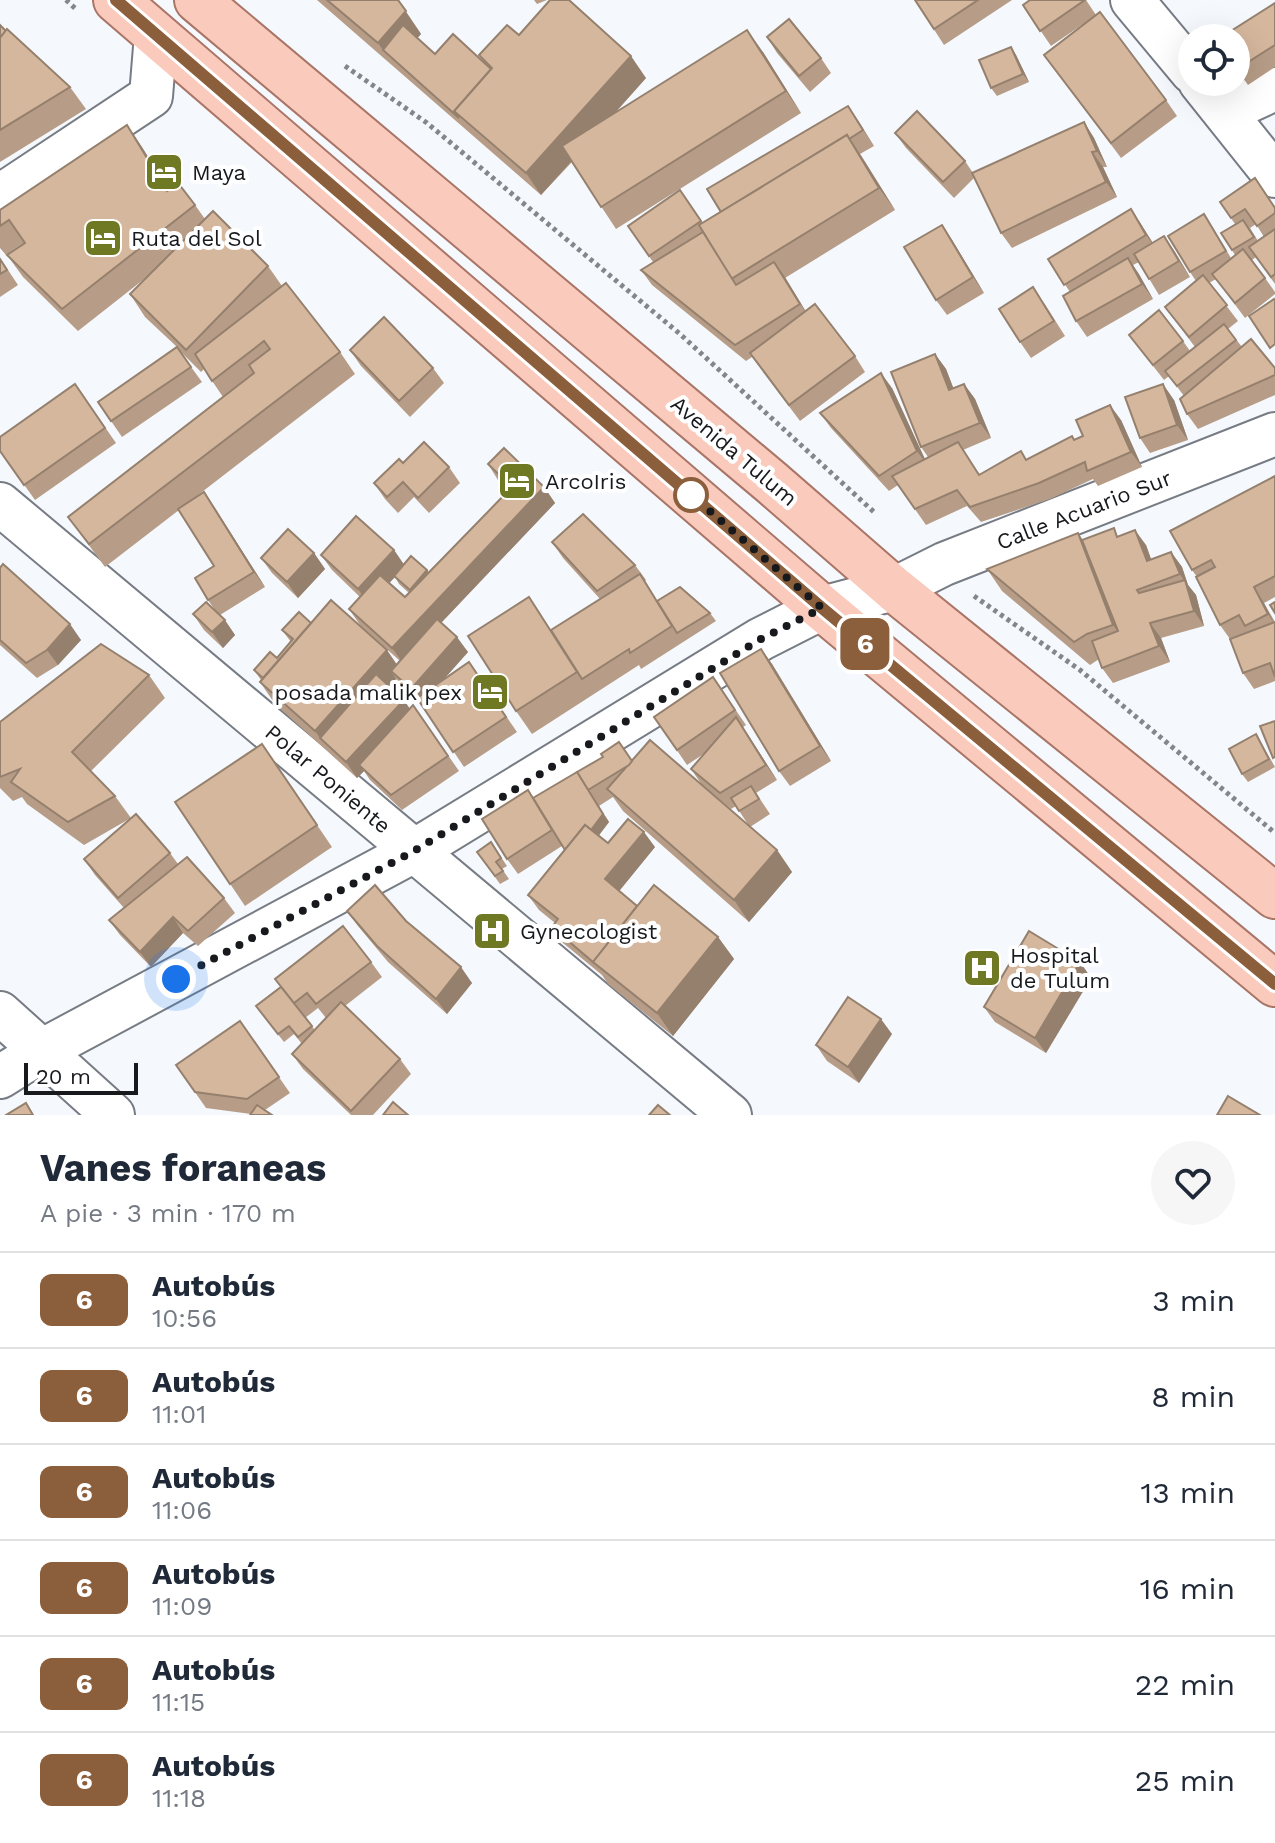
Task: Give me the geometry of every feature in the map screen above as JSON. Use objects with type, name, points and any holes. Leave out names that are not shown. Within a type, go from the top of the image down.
[{"type":"main road","points":[[116,0],[822,608],[1275,984]]},
{"type":"main road","name":"Avenida Tulum","points":[[197,0],[894,589],[1275,896]]},
{"type":"street","points":[[1132,0],[1178,55]]},
{"type":"street","points":[[0,196],[151,96],[156,35]]},
{"type":"street","points":[[1213,97],[1275,89]]},
{"type":"street","points":[[1213,97],[1275,176]]},
{"type":"street","name":"Calle Acuario Sur","points":[[0,1077],[43,1050],[414,851],[761,639],[822,608],[894,589],[935,568],[1275,434]]},
{"type":"street","name":"Polar Poniente","points":[[0,504],[730,1115]]},
{"type":"street","points":[[0,1013],[113,1115]]},
{"type":"path","points":[[333,57],[427,123],[680,334],[879,517]]},
{"type":"path","points":[[935,568],[1080,670],[1275,833]]},
{"type":"building","points":[[327,0],[398,0],[406,11],[378,43]]},
{"type":"building","points":[[550,0],[569,0],[631,56],[526,173],[454,111],[492,68],[479,55],[507,25],[519,35]]},
{"type":"building","points":[[915,0],[978,0],[934,29]]},
{"type":"building","points":[[1030,0],[1085,0],[1040,31],[1023,5]]},
{"type":"building","points":[[1275,3],[1275,45],[1250,61],[1250,24],[1242,24]]},
{"type":"building","points":[[1100,12],[1166,100],[1111,143],[1044,55]]},
{"type":"building","points":[[789,19],[821,58],[799,76],[767,37]]},
{"type":"building","points":[[403,25],[435,54],[453,34],[491,69],[454,111],[459,118],[383,50]]},
{"type":"building","points":[[7,29],[70,87],[0,130],[0,38]]},
{"type":"building","points":[[747,30],[786,91],[601,207],[562,146]]},
{"type":"building","points":[[1011,47],[1023,74],[991,88],[979,60]]},
{"type":"building","points":[[848,106],[863,130],[849,139],[847,135],[721,212],[707,189]]},
{"type":"building","points":[[917,111],[965,161],[943,182],[895,133]]},
{"type":"building","points":[[1084,122],[1097,151],[1092,152],[1106,182],[1001,233],[972,173]]},
{"type":"building","name":"Ruta del Sol","points":[[127,125],[167,191],[178,183],[195,205],[62,309],[7,255],[25,243],[9,220],[0,226],[0,210]]},
{"type":"building","points":[[847,135],[879,188],[731,279],[699,225]]},
{"type":"building","points":[[1255,178],[1275,208],[1275,213],[1257,226],[1245,209],[1231,218],[1220,202]]},
{"type":"building","points":[[680,190],[701,221],[649,256],[628,226]]},
{"type":"building","points":[[1131,209],[1146,235],[1064,285],[1048,259]]},
{"type":"building","points":[[213,211],[268,266],[186,350],[130,294]]},
{"type":"building","points":[[1204,214],[1226,251],[1190,272],[1168,236]]},
{"type":"building","points":[[1243,220],[1254,237],[1232,250],[1221,233]]},
{"type":"building","points":[[942,225],[973,277],[936,300],[904,247]]},
{"type":"building","points":[[1275,229],[1275,274],[1271,277],[1249,247]]},
{"type":"building","points":[[703,232],[736,285],[774,262],[800,304],[735,345],[641,270]]},
{"type":"building","points":[[1164,236],[1179,261],[1149,279],[1134,254]]},
{"type":"building","points":[[1243,249],[1265,278],[1235,303],[1212,274]]},
{"type":"building","points":[[1128,258],[1142,284],[1076,321],[1063,296]]},
{"type":"building","points":[[0,259],[7,270],[0,274]]},
{"type":"building","points":[[1203,275],[1227,305],[1189,337],[1165,307]]},
{"type":"building","points":[[286,283],[340,352],[89,544],[68,517],[254,373],[249,365],[270,349],[264,341],[212,381],[195,354]]},
{"type":"building","points":[[1033,287],[1054,321],[1020,342],[999,309]]},
{"type":"building","points":[[1274,299],[1275,344],[1270,348],[1249,316]]},
{"type":"building","points":[[815,304],[855,356],[789,405],[750,353]]},
{"type":"building","points":[[1159,310],[1183,341],[1153,365],[1129,335]]},
{"type":"building","points":[[384,317],[433,368],[399,401],[350,350]]},
{"type":"building","points":[[1224,324],[1236,340],[1177,386],[1165,371]]},
{"type":"building","points":[[1251,339],[1275,368],[1275,375],[1187,414],[1180,399]]},
{"type":"building","points":[[177,347],[191,367],[111,421],[98,402]]},
{"type":"building","points":[[935,354],[949,390],[964,384],[980,423],[921,447],[891,372]]},
{"type":"building","points":[[881,373],[917,451],[879,476],[820,413]]},
{"type":"building","points":[[75,384],[105,428],[24,485],[0,451],[0,437]]},
{"type":"building","points":[[1163,384],[1177,425],[1140,438],[1125,397]]},
{"type":"building","points":[[1110,405],[1131,452],[1087,471],[1085,462],[1039,483],[970,507],[957,490],[915,509],[892,476],[958,442],[979,475],[1021,451],[1026,460],[1072,436],[1074,440],[1083,436],[1076,420]]},
{"type":"building","points":[[424,442],[449,467],[418,498],[403,482],[387,497],[374,483],[399,459],[403,463]]},
{"type":"building","points":[[504,448],[544,487],[392,648],[349,609],[380,575],[405,597],[512,487],[488,464]]},
{"type":"building","points":[[1275,476],[1275,576],[1254,587],[1268,614],[1245,626],[1239,615],[1220,625],[1196,577],[1215,567],[1211,560],[1192,570],[1170,531]]},
{"type":"building","points":[[204,492],[254,572],[208,600],[195,578],[214,566],[178,509]]},
{"type":"building","points":[[583,514],[635,565],[597,591],[552,542]]},
{"type":"building","points":[[356,516],[394,550],[358,589],[321,555]]},
{"type":"building","points":[[1114,528],[1117,537],[1135,530],[1147,561],[1171,552],[1180,574],[1137,590],[1139,593],[1185,580],[1194,611],[1150,623],[1159,646],[1102,668],[1092,641],[1118,631],[1082,540]]},
{"type":"building","points":[[288,529],[314,553],[287,582],[261,558]]},
{"type":"building","points":[[1078,533],[1113,625],[1074,642],[987,569]]},
{"type":"building","points":[[411,556],[427,570],[410,590],[394,576]]},
{"type":"building","points":[[3,564],[70,624],[47,650],[26,663],[0,640],[0,568]]},
{"type":"building","points":[[640,574],[672,626],[582,679],[551,630]]},
{"type":"building","points":[[680,587],[710,613],[677,633],[657,601]]},
{"type":"building","points":[[529,597],[577,672],[516,711],[468,636]]},
{"type":"building","points":[[331,600],[387,650],[315,731],[260,682]]},
{"type":"building","points":[[206,602],[225,620],[212,632],[193,614]]},
{"type":"building","points":[[299,612],[311,623],[263,678],[254,670],[270,652],[277,658],[293,639],[282,630]]},
{"type":"building","points":[[437,619],[457,637],[411,689],[391,671]]},
{"type":"building","points":[[1275,622],[1275,677],[1270,663],[1243,673],[1230,639]]},
{"type":"building","points":[[101,644],[149,675],[72,752],[115,796],[68,822],[11,782],[20,769],[0,777],[0,722]]},
{"type":"building","points":[[761,649],[820,746],[779,771],[720,673]]},
{"type":"building","points":[[469,662],[506,717],[453,752],[417,698]]},
{"type":"building","points":[[376,674],[404,700],[346,762],[320,738]]},
{"type":"building","points":[[713,677],[735,710],[677,750],[654,717]]},
{"type":"building","points":[[413,705],[448,756],[391,795],[359,765]]},
{"type":"building","points":[[736,717],[766,765],[720,793],[691,769]]},
{"type":"building","points":[[1275,721],[1275,757],[1273,758],[1260,726]]},
{"type":"building","points":[[1256,734],[1269,759],[1242,774],[1229,749]]},
{"type":"building","points":[[650,740],[777,850],[734,900],[607,789]]},
{"type":"building","points":[[619,742],[632,761],[588,790],[577,772],[603,757],[601,754]]},
{"type":"building","points":[[262,744],[317,825],[230,884],[175,802]]},
{"type":"building","points":[[577,772],[603,814],[591,830],[585,825],[565,850],[533,798]]},
{"type":"building","points":[[751,786],[759,799],[739,811],[731,798]]},
{"type":"building","points":[[528,790],[552,830],[507,859],[482,819]]},
{"type":"building","points":[[136,814],[170,853],[118,898],[84,859]]},
{"type":"building","points":[[628,819],[644,832],[605,879],[637,906],[593,962],[552,927],[558,919],[528,895],[585,825],[608,843]]},
{"type":"building","points":[[491,842],[501,858],[496,862],[503,871],[495,876],[477,852]]},
{"type":"building","points":[[187,857],[224,898],[188,931],[173,917],[140,952],[109,920]]},
{"type":"building","points":[[375,885],[406,921],[461,967],[436,999],[377,946],[347,911]]},
{"type":"building","points":[[654,885],[718,937],[657,1013],[593,962]]},
{"type":"building","points":[[343,926],[371,962],[316,1004],[307,993],[294,1003],[275,979]]},
{"type":"building","points":[[1029,931],[1080,962],[1035,1038],[984,1007]]},
{"type":"building","points":[[281,987],[312,1026],[298,1037],[289,1026],[278,1034],[256,1006]]},
{"type":"building","points":[[848,997],[881,1019],[848,1067],[816,1045]]},
{"type":"building","points":[[341,1002],[400,1059],[351,1111],[292,1054]]},
{"type":"building","points":[[240,1021],[279,1077],[247,1099],[195,1092],[176,1065]]},
{"type":"building","points":[[1228,1096],[1260,1115],[1217,1115]]},
{"type":"building","points":[[393,1102],[408,1115],[383,1115]]},
{"type":"building","points":[[26,1103],[33,1115],[6,1115]]},
{"type":"building","points":[[257,1105],[272,1115],[250,1115]]},
{"type":"building","points":[[658,1105],[670,1115],[649,1115]]},
{"type":"bus line","name":"6","points":[[116,0],[822,608],[1275,984]]},
{"type":"place","name":"Maya","points":[[164,172]]},
{"type":"place","name":"Ruta del Sol","points":[[103,238]]},
{"type":"place","name":"ArcoIris","points":[[517,481]]},
{"type":"place","name":"posada malik pex","points":[[490,692]]},
{"type":"place","name":"Gynecologist","points":[[492,931]]},
{"type":"place","name":"Hospital de Tulum","points":[[982,968]]},
{"type":"route","points":[[176,979],[414,851],[761,639],[822,608],[682,487],[691,495]]}]
